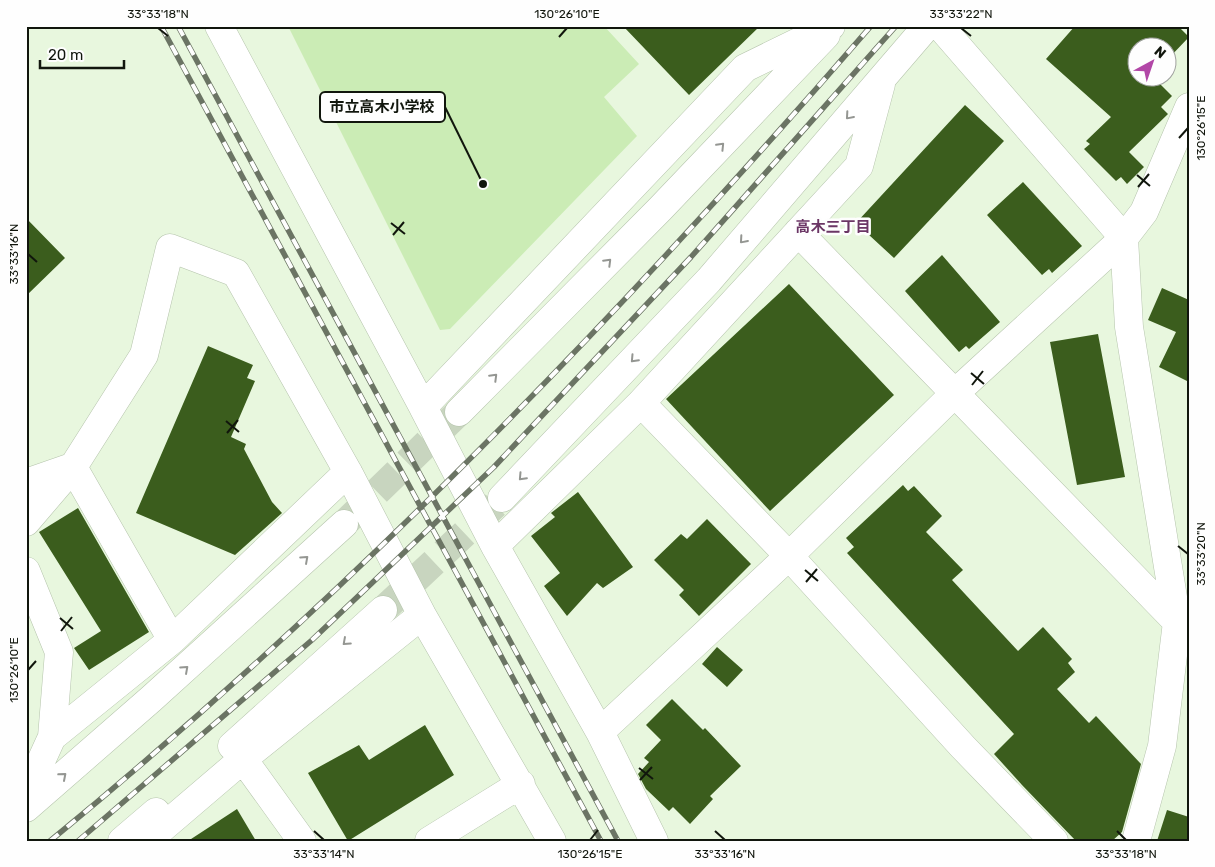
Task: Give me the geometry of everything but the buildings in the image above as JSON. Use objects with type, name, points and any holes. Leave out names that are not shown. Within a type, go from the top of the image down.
[{"type":"street","points":[[219,26],[423,407],[495,546],[600,732],[654,841]]},
{"type":"street","points":[[423,407],[745,68],[833,26]]},
{"type":"street","points":[[459,412],[771,95],[833,26]]},
{"type":"street","points":[[502,498],[709,280],[926,26]]},
{"type":"street","points":[[940,26],[1124,238],[1129,328],[1183,628],[1162,746],[1136,841]]},
{"type":"street","points":[[495,546],[641,404],[859,166],[882,77]]},
{"type":"street","points":[[600,732],[788,556],[954,394],[1124,238],[1144,212],[1189,107]]},
{"type":"street","points":[[798,232],[1183,628]]},
{"type":"street","points":[[26,522],[73,467],[144,355],[170,248],[236,273],[348,472],[422,615],[521,784],[552,841]]},
{"type":"street","points":[[641,404],[788,556],[963,746],[1054,841]]},
{"type":"street","points":[[26,483],[73,467]]},
{"type":"street","points":[[73,467],[172,640]]},
{"type":"street","points":[[52,737],[172,640],[348,472]]},
{"type":"street","points":[[26,808],[344,524]]},
{"type":"street","points":[[26,571],[59,652],[52,737],[26,794]]},
{"type":"street","points":[[122,841],[210,765],[382,610]]},
{"type":"street","points":[[147,841],[243,759],[422,615]]},
{"type":"street","points":[[243,759],[302,841]]},
{"type":"street","points":[[429,841],[521,784]]},
{"type":"green space","points":[[288,26],[604,26],[639,64],[604,97],[637,136],[450,329],[440,330]]},
{"type":"tunnel","points":[[347,521],[459,412]]},
{"type":"tunnel","points":[[383,610],[497,503]]},
{"type":"railway","points":[[161,26],[601,841]]},
{"type":"railway","points":[[178,26],[618,841]]},
{"type":"railway","points":[[50,841],[161,748],[269,651],[478,451],[579,348],[678,242],[871,26]]},
{"type":"railway","points":[[78,841],[312,640],[494,467],[691,257],[896,26]]},
{"type":"place","name":"市立高木小学校","points":[[483,184]]},
{"type":"district","name":"高木三丁目","points":[[833,227]]}]
